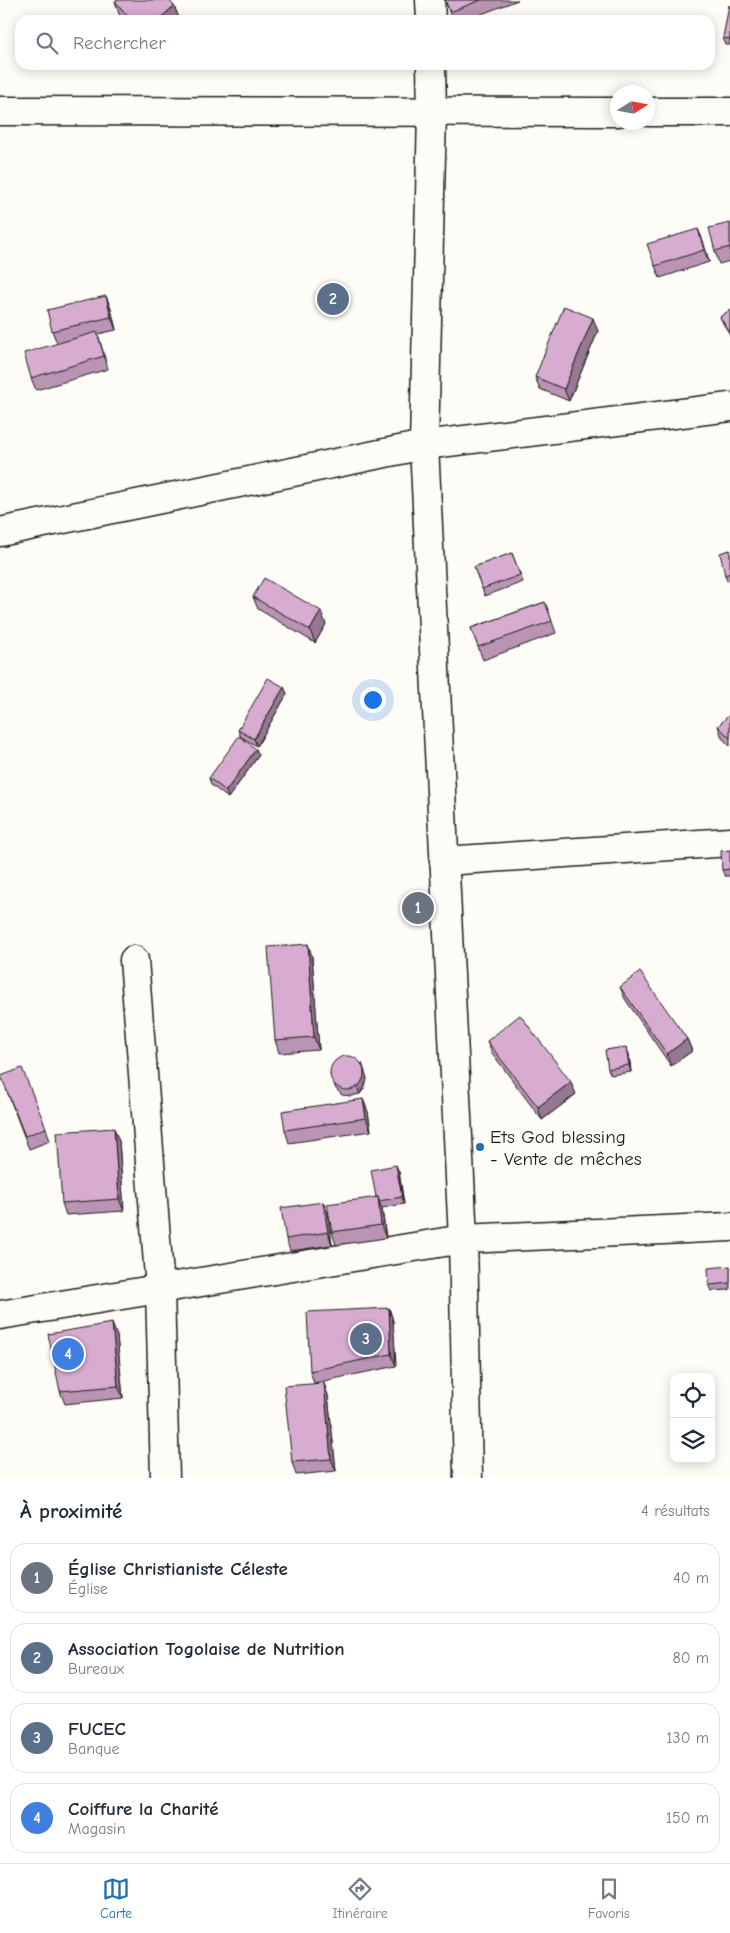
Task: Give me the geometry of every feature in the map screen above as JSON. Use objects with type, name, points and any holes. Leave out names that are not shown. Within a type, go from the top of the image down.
[{"type":"street","points":[[430,0],[430,15]]},
{"type":"street","points":[[431,70],[432,113],[424,445],[463,1239],[468,1478]]},
{"type":"street","points":[[0,111],[610,112]]},
{"type":"street","points":[[655,112],[730,112]]},
{"type":"street","points":[[0,532],[424,445],[730,407]]},
{"type":"street","points":[[444,861],[730,842]]},
{"type":"street","points":[[134,960],[160,1289],[165,1478]]},
{"type":"street","points":[[0,1316],[463,1239],[730,1227]]},
{"type":"building","points":[[169,0],[174,6],[164,15],[127,15],[115,1]]},
{"type":"building","points":[[445,0],[481,0],[450,12]]},
{"type":"building","points":[[730,6],[730,39],[723,38]]},
{"type":"building","points":[[730,223],[730,247],[715,251],[709,228]]},
{"type":"building","points":[[698,229],[704,250],[655,266],[647,244]]},
{"type":"building","points":[[106,296],[111,317],[52,331],[47,310]]},
{"type":"building","points":[[564,306],[593,318],[564,389],[535,377]]},
{"type":"building","points":[[730,310],[730,333],[720,317]]},
{"type":"building","points":[[97,332],[104,356],[31,378],[24,353]]},
{"type":"building","points":[[730,550],[730,573],[725,575],[720,553]]},
{"type":"building","points":[[512,553],[520,575],[482,589],[474,567]]},
{"type":"building","points":[[264,578],[321,611],[310,630],[253,597]]},
{"type":"building","points":[[545,602],[552,621],[478,647],[471,628]]},
{"type":"building","points":[[268,678],[284,687],[254,739],[238,730]]},
{"type":"building","points":[[730,714],[730,738],[718,726]]},
{"type":"building","points":[[239,736],[256,749],[226,791],[209,778]]},
{"type":"building","points":[[730,850],[730,869],[722,870],[721,851]]},
{"type":"building","points":[[308,944],[314,1037],[275,1040],[268,947]]},
{"type":"building","points":[[640,972],[687,1039],[667,1054],[620,987]]},
{"type":"building","points":[[520,1015],[571,1082],[538,1107],[487,1041]]},
{"type":"building","points":[[626,1047],[629,1065],[608,1069],[605,1050]]},
{"type":"building","points":[[347,1056],[359,1061],[364,1073],[359,1085],[347,1090],[335,1085],[330,1073],[335,1061]]},
{"type":"building","points":[[22,1068],[46,1128],[25,1136],[1,1076]]},
{"type":"building","points":[[363,1099],[366,1118],[285,1130],[282,1111]]},
{"type":"building","points":[[114,1128],[119,1199],[62,1203],[57,1132]]},
{"type":"building","points":[[396,1165],[402,1197],[379,1201],[378,1197],[376,1197],[371,1170]]},
{"type":"building","points":[[378,1197],[381,1225],[332,1232],[327,1204]]},
{"type":"building","points":[[323,1202],[328,1232],[286,1239],[281,1208]]},
{"type":"building","points":[[730,1266],[730,1283],[709,1285],[708,1268]]},
{"type":"building","points":[[389,1308],[391,1354],[310,1371],[307,1312]]},
{"type":"building","points":[[112,1323],[118,1386],[60,1391],[48,1334]]},
{"type":"building","points":[[324,1383],[331,1459],[292,1462],[284,1386]]},
{"type":"place","name":"Association Togolaise de Nutrition","points":[[333,299]]},
{"type":"place","name":"Église Christianiste Céleste","points":[[418,908]]},
{"type":"place","name":"Ets God blessing - Vente de mêches","points":[[480,1147]]},
{"type":"place","name":"FUCEC","points":[[366,1339]]},
{"type":"place","name":"Coiffure la Charité","points":[[68,1354]]}]
